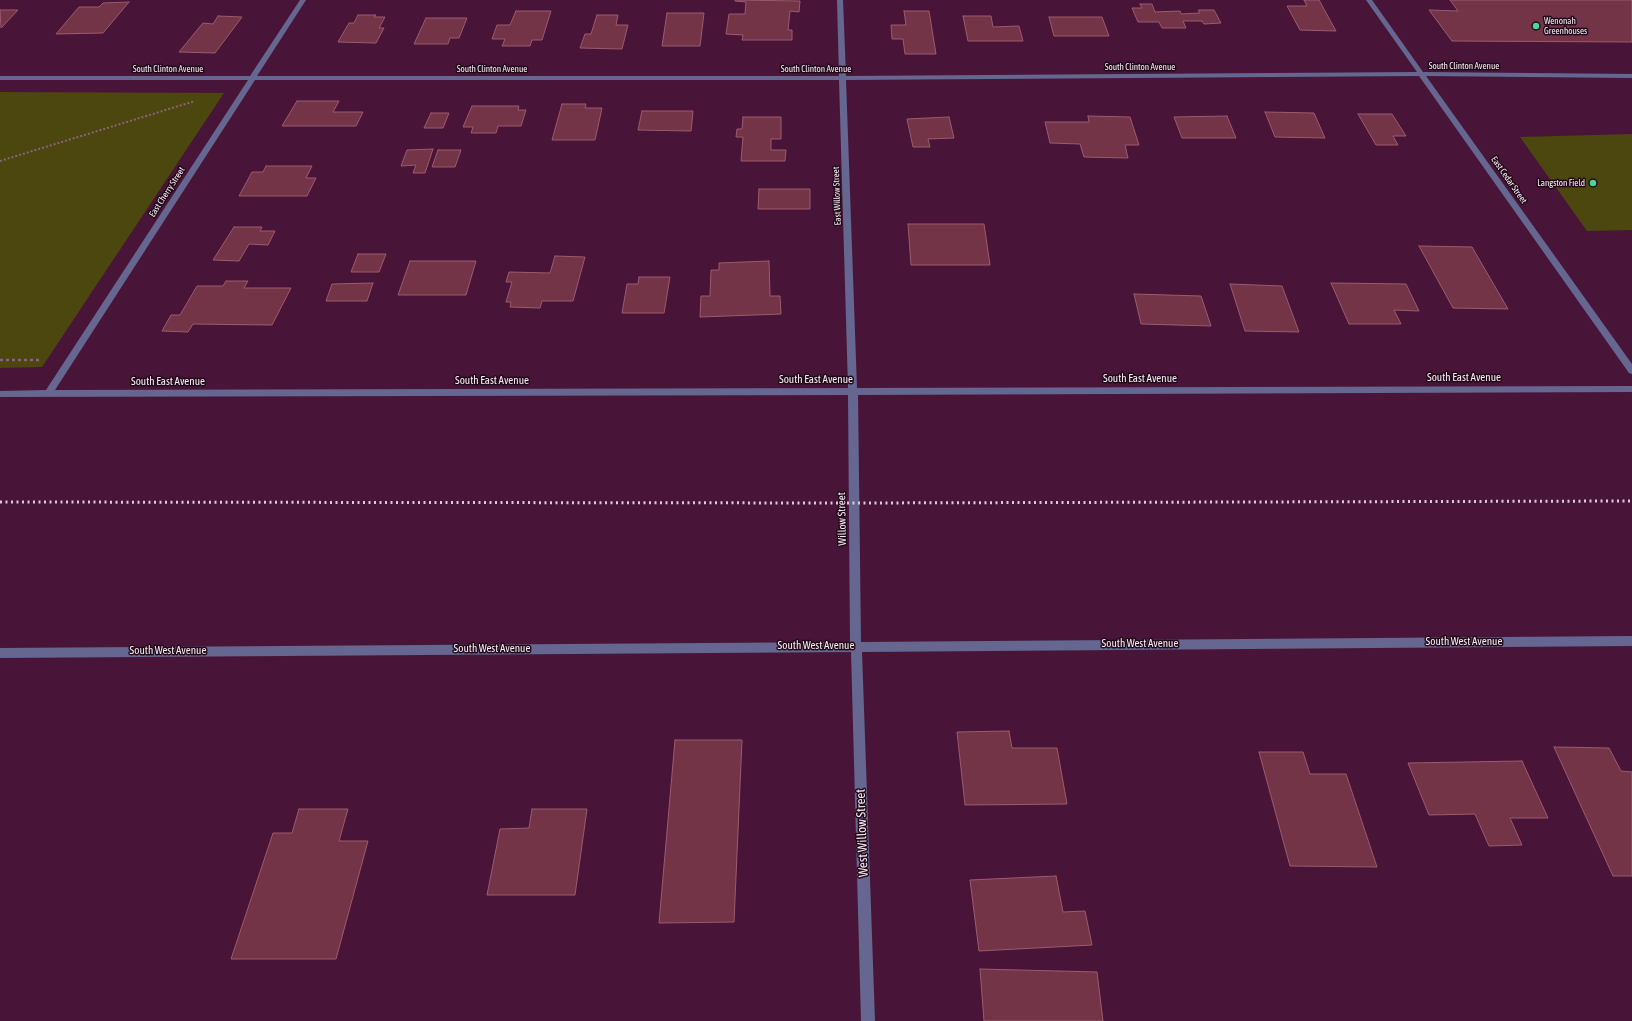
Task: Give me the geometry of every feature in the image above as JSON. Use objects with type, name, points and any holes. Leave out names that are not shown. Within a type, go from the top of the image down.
[{"type":"street","name":"East Cherry Street","points":[[48,394],[303,0]]},
{"type":"street","name":"East Willow Street","points":[[840,0],[853,392]]},
{"type":"street","name":"East Cedar Street","points":[[1369,0],[1632,371]]},
{"type":"street","name":"South Clinton Avenue","points":[[0,78],[843,78],[1422,74],[1632,76]]},
{"type":"street","name":"South East Avenue","points":[[0,394],[1632,389]]},
{"type":"street","name":"Willow Street","points":[[853,392],[856,646]]},
{"type":"street","name":"South West Avenue","points":[[0,653],[1632,641]]},
{"type":"street","name":"West Willow Street","points":[[856,646],[868,1021]]},
{"type":"path","points":[[0,161],[201,100]]},
{"type":"path","points":[[0,360],[46,360]]},
{"type":"shaded area","points":[[0,92],[224,93],[42,367],[0,368]]},
{"type":"shaded area","name":"Langston Field","points":[[1632,134],[1632,230],[1587,231],[1520,137]]},
{"type":"building","points":[[735,0],[800,1],[799,12],[790,11],[788,30],[792,30],[792,40],[742,40],[743,35],[726,34],[729,14],[745,14],[746,2]]},
{"type":"building","points":[[1304,0],[1319,0],[1336,31],[1300,30],[1287,6],[1307,6]]},
{"type":"building","name":"Wenonah Greenhouses","points":[[1450,0],[1632,0],[1632,42],[1452,41],[1429,10],[1458,11]]},
{"type":"building","points":[[129,2],[103,33],[56,34],[79,7],[99,7],[103,3]]},
{"type":"building","points":[[1140,4],[1152,4],[1155,12],[1180,11],[1181,14],[1200,13],[1198,10],[1214,10],[1221,23],[1204,24],[1202,21],[1183,21],[1186,28],[1162,28],[1159,22],[1138,22],[1132,8],[1142,8]]},
{"type":"building","points":[[0,10],[18,10],[1,28]]},
{"type":"building","points":[[516,11],[551,11],[542,40],[532,40],[530,46],[502,46],[505,39],[492,39],[497,25],[510,25]]},
{"type":"building","points":[[904,11],[929,11],[936,54],[905,54],[903,39],[892,39],[891,25],[906,25]]},
{"type":"building","points":[[667,13],[704,13],[700,46],[662,46]]},
{"type":"building","points":[[358,15],[376,15],[374,17],[385,17],[379,28],[384,28],[376,43],[338,42],[349,23],[354,23]]},
{"type":"building","points":[[597,15],[618,15],[616,25],[628,25],[622,49],[580,48],[585,34],[591,34]]},
{"type":"building","points":[[218,16],[242,17],[215,53],[179,52],[203,23],[213,24]]},
{"type":"building","points":[[963,16],[991,16],[993,27],[1019,26],[1023,41],[968,41]]},
{"type":"building","points":[[1049,17],[1102,17],[1109,36],[1054,36]]},
{"type":"building","points":[[426,18],[467,18],[459,38],[450,38],[448,44],[414,44]]},
{"type":"building","points":[[297,101],[339,101],[333,112],[363,112],[356,126],[282,126]]},
{"type":"building","points":[[562,104],[586,104],[585,108],[602,108],[595,140],[552,140]]},
{"type":"building","points":[[472,106],[519,106],[518,110],[526,110],[521,126],[498,126],[496,133],[471,133],[473,127],[463,127]]},
{"type":"building","points":[[642,111],[693,111],[691,131],[638,130]]},
{"type":"building","points":[[1265,112],[1314,113],[1325,138],[1275,137]]},
{"type":"building","points":[[431,113],[449,113],[443,128],[424,128]]},
{"type":"building","points":[[1358,114],[1392,114],[1406,136],[1393,136],[1398,145],[1376,145]]},
{"type":"building","points":[[1088,116],[1130,117],[1139,145],[1125,145],[1128,158],[1084,157],[1080,144],[1050,143],[1045,122],[1089,122]]},
{"type":"building","points":[[1227,116],[1236,138],[1182,138],[1174,117]]},
{"type":"building","points":[[743,117],[781,117],[781,139],[771,139],[771,150],[786,150],[785,161],[741,161],[743,137],[736,137],[737,129],[742,129]]},
{"type":"building","points":[[949,117],[954,138],[928,139],[930,147],[913,147],[907,119]]},
{"type":"building","points":[[433,149],[425,173],[413,173],[416,165],[401,166],[407,150]]},
{"type":"building","points":[[438,150],[461,150],[455,167],[432,167]]},
{"type":"building","points":[[266,166],[312,166],[306,178],[316,178],[307,196],[239,196],[252,172],[263,172]]},
{"type":"building","points":[[759,189],[810,189],[810,209],[758,209]]},
{"type":"building","points":[[908,224],[984,224],[990,265],[911,265]]},
{"type":"building","points":[[234,227],[262,227],[260,231],[275,231],[268,245],[249,244],[239,261],[213,260]]},
{"type":"building","points":[[1419,246],[1472,247],[1508,309],[1453,308]]},
{"type":"building","points":[[358,254],[386,254],[379,272],[351,272]]},
{"type":"building","points":[[555,256],[585,257],[573,301],[542,301],[540,308],[510,307],[511,302],[506,302],[512,282],[506,282],[509,272],[550,273]]},
{"type":"building","points":[[410,261],[476,261],[466,295],[398,295]]},
{"type":"building","points":[[769,261],[770,296],[780,296],[781,314],[700,317],[701,296],[710,296],[711,270],[719,270],[719,263]]},
{"type":"building","points":[[639,277],[670,277],[664,313],[622,313],[627,284],[638,284]]},
{"type":"building","points":[[226,281],[248,281],[244,288],[291,288],[272,325],[193,324],[188,332],[162,331],[171,315],[180,315],[197,286],[223,286]]},
{"type":"building","points":[[373,283],[367,301],[326,301],[332,284]]},
{"type":"building","points":[[1331,283],[1406,284],[1419,311],[1394,310],[1401,324],[1349,324]]},
{"type":"building","points":[[1230,284],[1282,286],[1299,332],[1245,331]]},
{"type":"building","points":[[1134,294],[1201,296],[1211,326],[1141,324]]},
{"type":"building","points":[[1009,731],[1012,748],[1057,748],[1067,804],[965,805],[957,732]]},
{"type":"building","points":[[675,740],[742,740],[734,922],[659,923]]},
{"type":"building","points":[[1554,747],[1609,748],[1621,771],[1632,772],[1632,876],[1613,876]]},
{"type":"building","points":[[1259,752],[1303,752],[1310,774],[1346,774],[1377,867],[1290,866]]},
{"type":"building","points":[[1522,761],[1548,818],[1510,818],[1522,845],[1489,846],[1475,814],[1429,815],[1408,763]]},
{"type":"building","points":[[299,809],[348,809],[339,841],[368,841],[336,959],[231,959],[273,833],[292,833]]},
{"type":"building","points":[[532,809],[587,809],[575,895],[487,895],[500,829],[529,828]]},
{"type":"building","points":[[1056,876],[1063,912],[1085,911],[1092,945],[979,951],[970,880]]},
{"type":"building","points":[[980,969],[1097,972],[1103,1021],[984,1021]]},
{"type":"railway","points":[[0,502],[854,503],[1632,501]]},
{"type":"place","name":"Wenonah Greenhouses","points":[[1536,26]]},
{"type":"place","name":"Langston Field","points":[[1593,183]]}]
